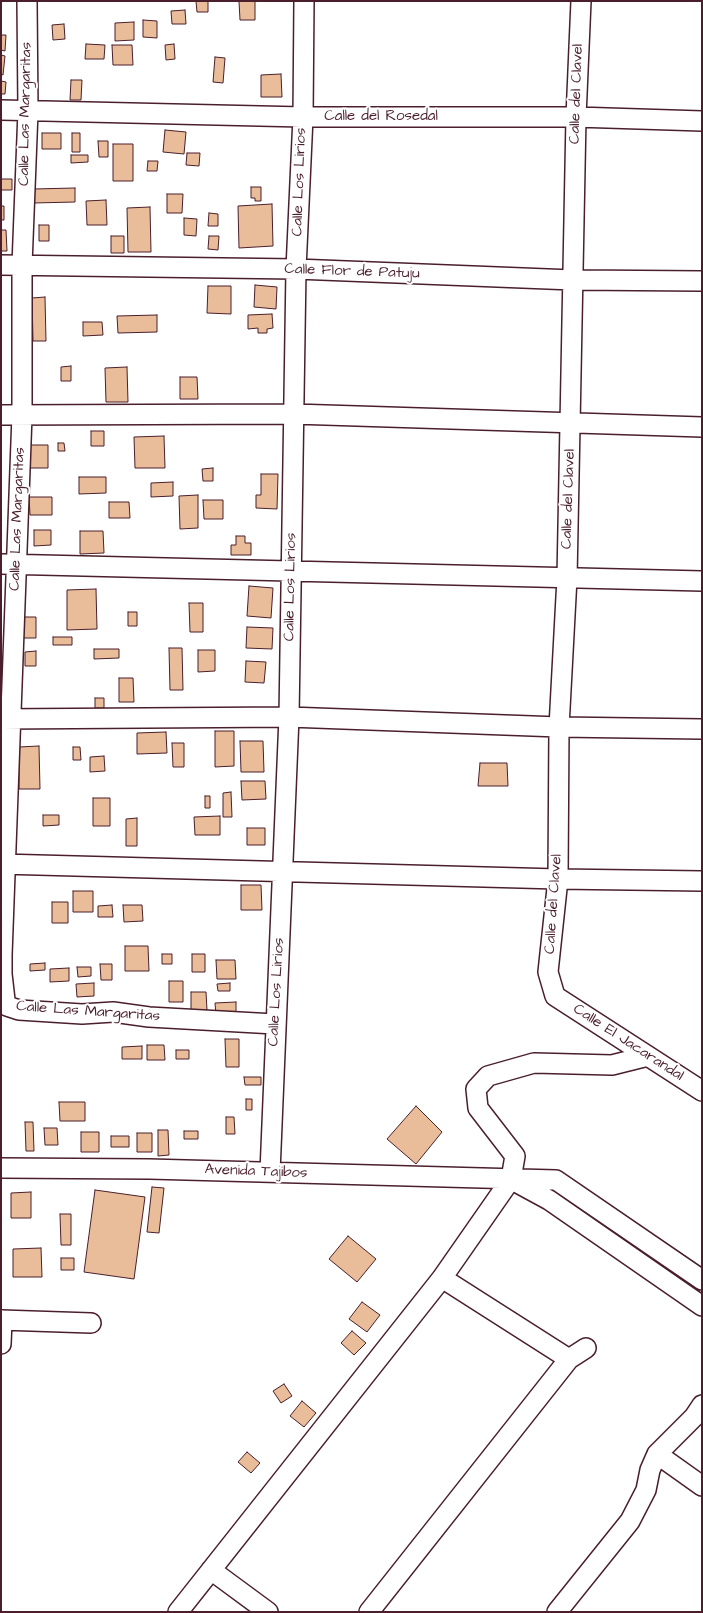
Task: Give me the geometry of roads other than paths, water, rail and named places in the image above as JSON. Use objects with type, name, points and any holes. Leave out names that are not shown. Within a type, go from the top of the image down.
[{"type":"street","name":"Calle Las Margaritas","points":[[27,1],[28,111],[22,265],[22,416],[8,564],[2,974],[7,1006],[12,1009],[28,1011],[82,1014],[113,1012],[149,1017],[276,1024]]},
{"type":"street","name":"Calle Los Lirios","points":[[270,1172],[289,717],[296,269],[303,117],[304,1]]},
{"type":"street","name":"Calle del Clavel","points":[[555,996],[548,972],[558,879],[559,727],[567,578],[576,117],[581,1]]},
{"type":"street","name":"Calle del Rosedal","points":[[1,110],[303,117],[576,117],[702,121]]},
{"type":"street","name":"Calle Flor de Patuju","points":[[1,265],[296,269],[573,280],[702,281]]},
{"type":"street","points":[[1,415],[294,414],[571,422],[702,428]]},
{"type":"street","points":[[8,564],[702,581]]},
{"type":"street","points":[[6,719],[289,717],[559,727],[702,729]]},
{"type":"street","points":[[4,864],[558,879],[702,881]]},
{"type":"street","name":"Calle El Jacarandal","points":[[555,996],[702,1091]]},
{"type":"street","points":[[178,1612],[442,1278],[511,1180],[515,1156],[478,1108],[476,1089],[488,1076],[534,1063],[612,1064],[648,1056]]},
{"type":"street","name":"Avenida Tajibos","points":[[1,1168],[149,1169],[556,1180],[702,1280]]},
{"type":"street","name":"Avenida Tajibos","points":[[511,1180],[549,1200],[702,1306]]},
{"type":"street","points":[[442,1278],[569,1359]]},
{"type":"street","points":[[1,1344],[1,1320],[91,1323]]},
{"type":"street","points":[[369,1612],[569,1359],[586,1348]]},
{"type":"street","points":[[557,1612],[630,1521],[646,1490],[650,1470],[657,1454],[694,1417],[702,1405]]},
{"type":"street","points":[[657,1454],[702,1486]]},
{"type":"street","points":[[210,1570],[268,1612]]}]
